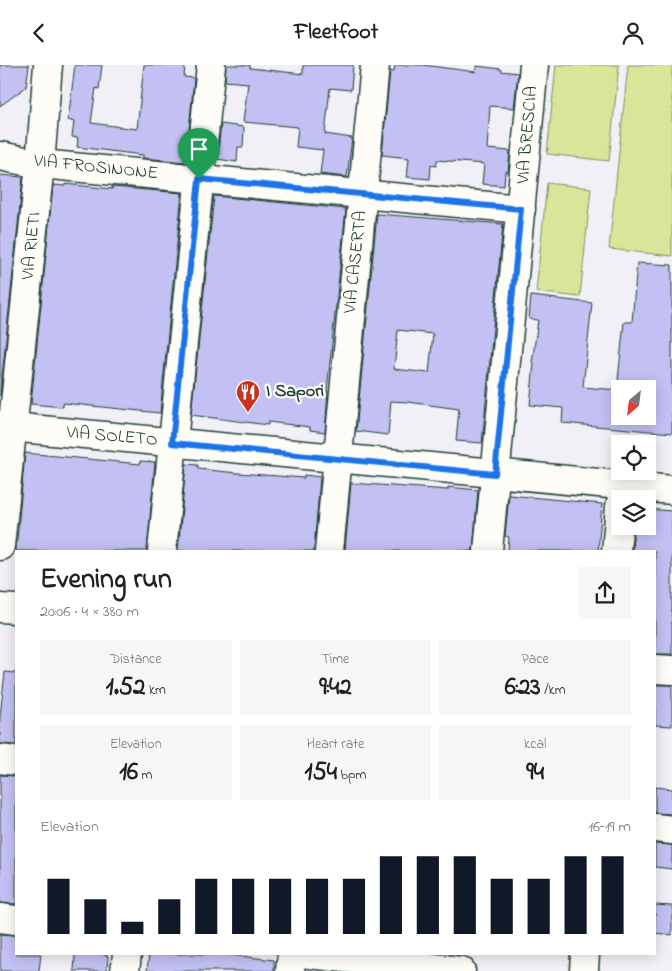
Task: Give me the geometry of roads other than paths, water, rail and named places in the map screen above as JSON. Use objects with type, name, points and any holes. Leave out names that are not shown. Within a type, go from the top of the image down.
[{"type":"street","name":"VIA RIETI","points":[[0,546],[6,427],[40,164],[48,65]]},
{"type":"street","points":[[162,550],[211,65]]},
{"type":"street","name":"VIA CASERTA","points":[[329,550],[375,65]]},
{"type":"street","name":"VIA BRESCIA","points":[[488,550],[534,65]]},
{"type":"street","name":"VIA FROSINONE","points":[[0,156],[40,164],[521,209]]},
{"type":"street","name":"VIA SOLETO","points":[[6,427],[495,474],[611,495]]},
{"type":"street","name":"VIA SOLETO","points":[[656,492],[672,490]]},
{"type":"street","points":[[616,550],[617,535]]},
{"type":"street","points":[[0,608],[15,609]]},
{"type":"street","points":[[656,669],[672,670]]},
{"type":"street","points":[[0,759],[15,761]]},
{"type":"street","points":[[656,828],[672,830]]},
{"type":"street","points":[[0,918],[15,920]]},
{"type":"street","points":[[125,971],[126,955]]},
{"type":"street","points":[[290,971],[292,955]]},
{"type":"street","points":[[321,955],[452,966]]},
{"type":"street","points":[[584,971],[585,955]]},
{"type":"place","name":"I Sapori","points":[[248,413]]}]
